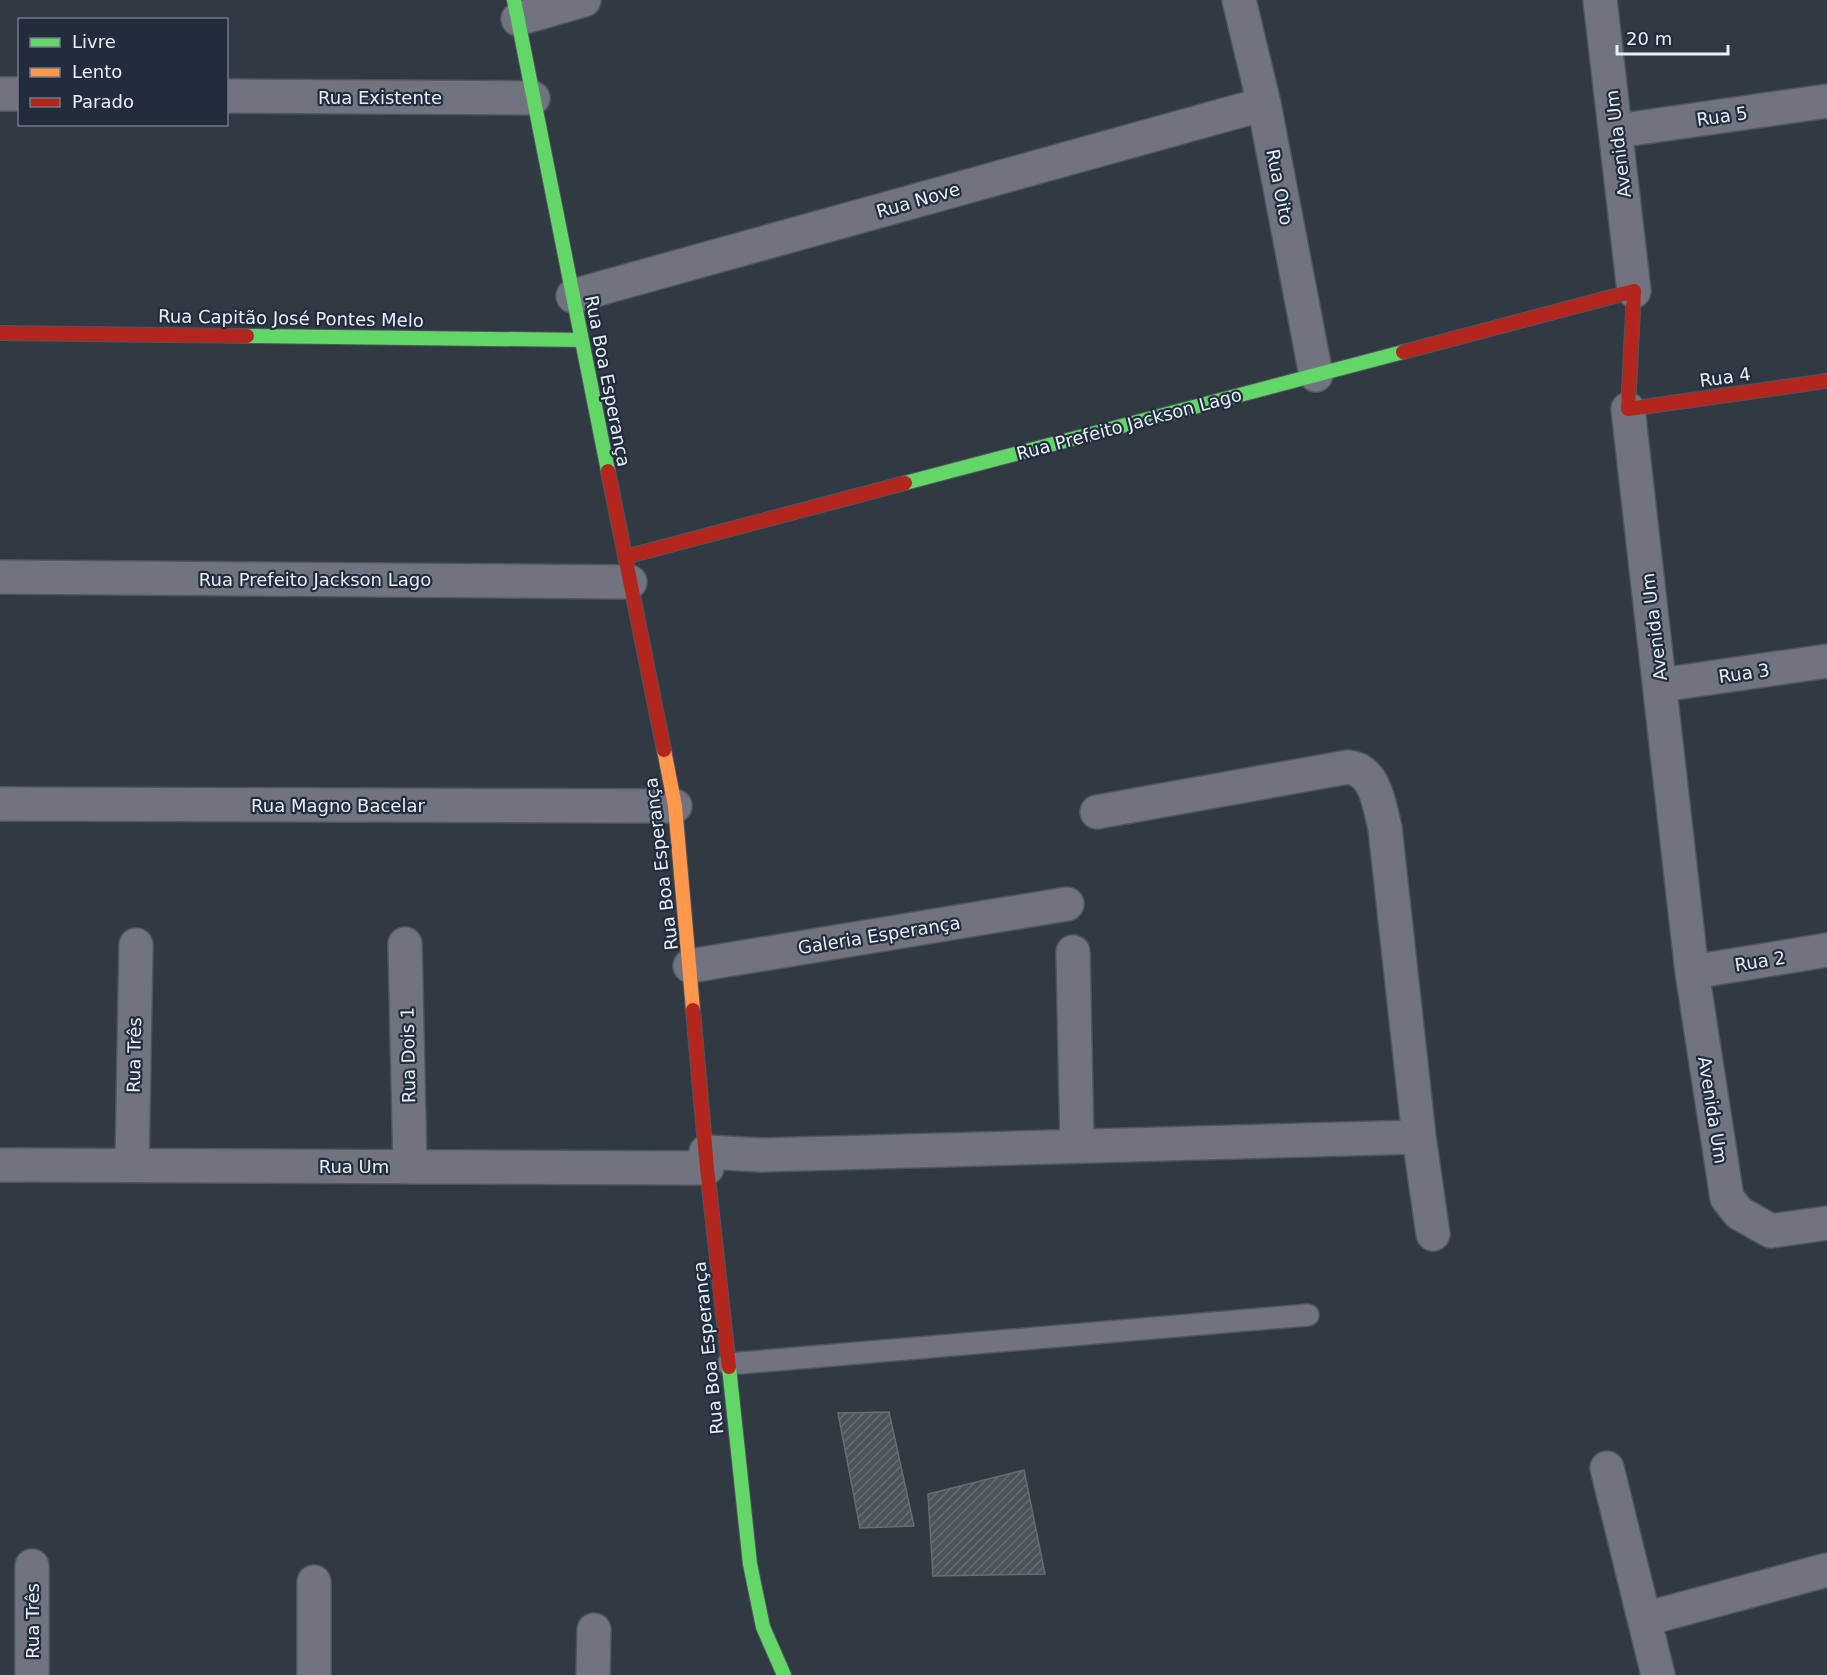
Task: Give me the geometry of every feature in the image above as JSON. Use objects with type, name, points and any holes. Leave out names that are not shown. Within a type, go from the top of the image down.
[{"type":"street","points":[[516,10],[584,0]]},
{"type":"street","name":"Rua Oito","points":[[1239,0],[1264,104],[1316,375]]},
{"type":"street","name":"Avenida Um","points":[[1600,0],[1634,291],[1628,409],[1692,972],[1727,1198],[1739,1213],[1771,1231],[1827,1222]]},
{"type":"street","name":"Rua Boa Esperança","points":[[516,10],[675,806],[706,1160],[750,1564],[763,1627]]},
{"type":"street","points":[[0,94],[18,94]]},
{"type":"street","name":"Rua Existente","points":[[228,96],[534,98]]},
{"type":"street","name":"Rua 5","points":[[1617,131],[1827,101]]},
{"type":"street","name":"Rua Nove","points":[[573,296],[1264,104]]},
{"type":"street","name":"Rua Prefeito Jackson Lago","points":[[0,577],[627,569],[1316,375],[1634,291]]},
{"type":"street","name":"Rua Capitão José Pontes Melo","points":[[0,333],[582,340]]},
{"type":"street","name":"Rua 4","points":[[1628,409],[1827,381]]},
{"type":"street","name":"Rua 3","points":[[1661,686],[1827,661]]},
{"type":"street","points":[[1097,813],[1348,767],[1357,768],[1368,777],[1374,788],[1385,828],[1419,1137],[1433,1234]]},
{"type":"street","name":"Rua Magno Bacelar","points":[[0,804],[675,806]]},
{"type":"street","name":"Galeria Esperança","points":[[690,966],[1067,904]]},
{"type":"street","name":"Rua Dois 1","points":[[405,944],[410,1167]]},
{"type":"street","name":"Rua Três","points":[[132,1165],[136,945]]},
{"type":"street","name":"Rua 2","points":[[1692,972],[1827,950]]},
{"type":"street","points":[[1073,952],[1077,1145]]},
{"type":"street","name":"Rua Um","points":[[0,1165],[410,1167],[706,1160],[761,1155],[1077,1145],[1419,1137]]},
{"type":"street","points":[[1607,1468],[1658,1675]]},
{"type":"street","name":"Rua Três","points":[[32,1566],[32,1675]]},
{"type":"street","points":[[1645,1619],[1827,1570]]},
{"type":"street","points":[[314,1582],[314,1675]]},
{"type":"street","points":[[761,1656],[763,1627]]},
{"type":"street","points":[[763,1627],[784,1675]]},
{"type":"street","points":[[592,1675],[594,1630]]},
{"type":"lane","points":[[728,1364],[1308,1315]]},
{"type":"building","points":[[889,1412],[914,1526],[860,1528],[838,1413]]},
{"type":"building","points":[[1024,1470],[1045,1574],[933,1576],[928,1494]]},
{"type":"traffic: fast","points":[[514,0],[608,471]]},
{"type":"traffic: fast","points":[[247,336],[582,340]]},
{"type":"traffic: fast","points":[[905,483],[1403,352]]},
{"type":"traffic: fast","points":[[729,1367],[750,1564],[763,1627],[784,1675]]},
{"type":"traffic: slow","points":[[664,750],[675,806],[693,1010]]},
{"type":"traffic: jam","points":[[1403,352],[1634,291],[1628,409],[1827,381]]},
{"type":"traffic: jam","points":[[0,333],[247,336]]},
{"type":"traffic: jam","points":[[608,471],[664,750]]},
{"type":"traffic: jam","points":[[625,557],[905,483]]},
{"type":"traffic: jam","points":[[693,1010],[707,1168],[729,1367]]}]
